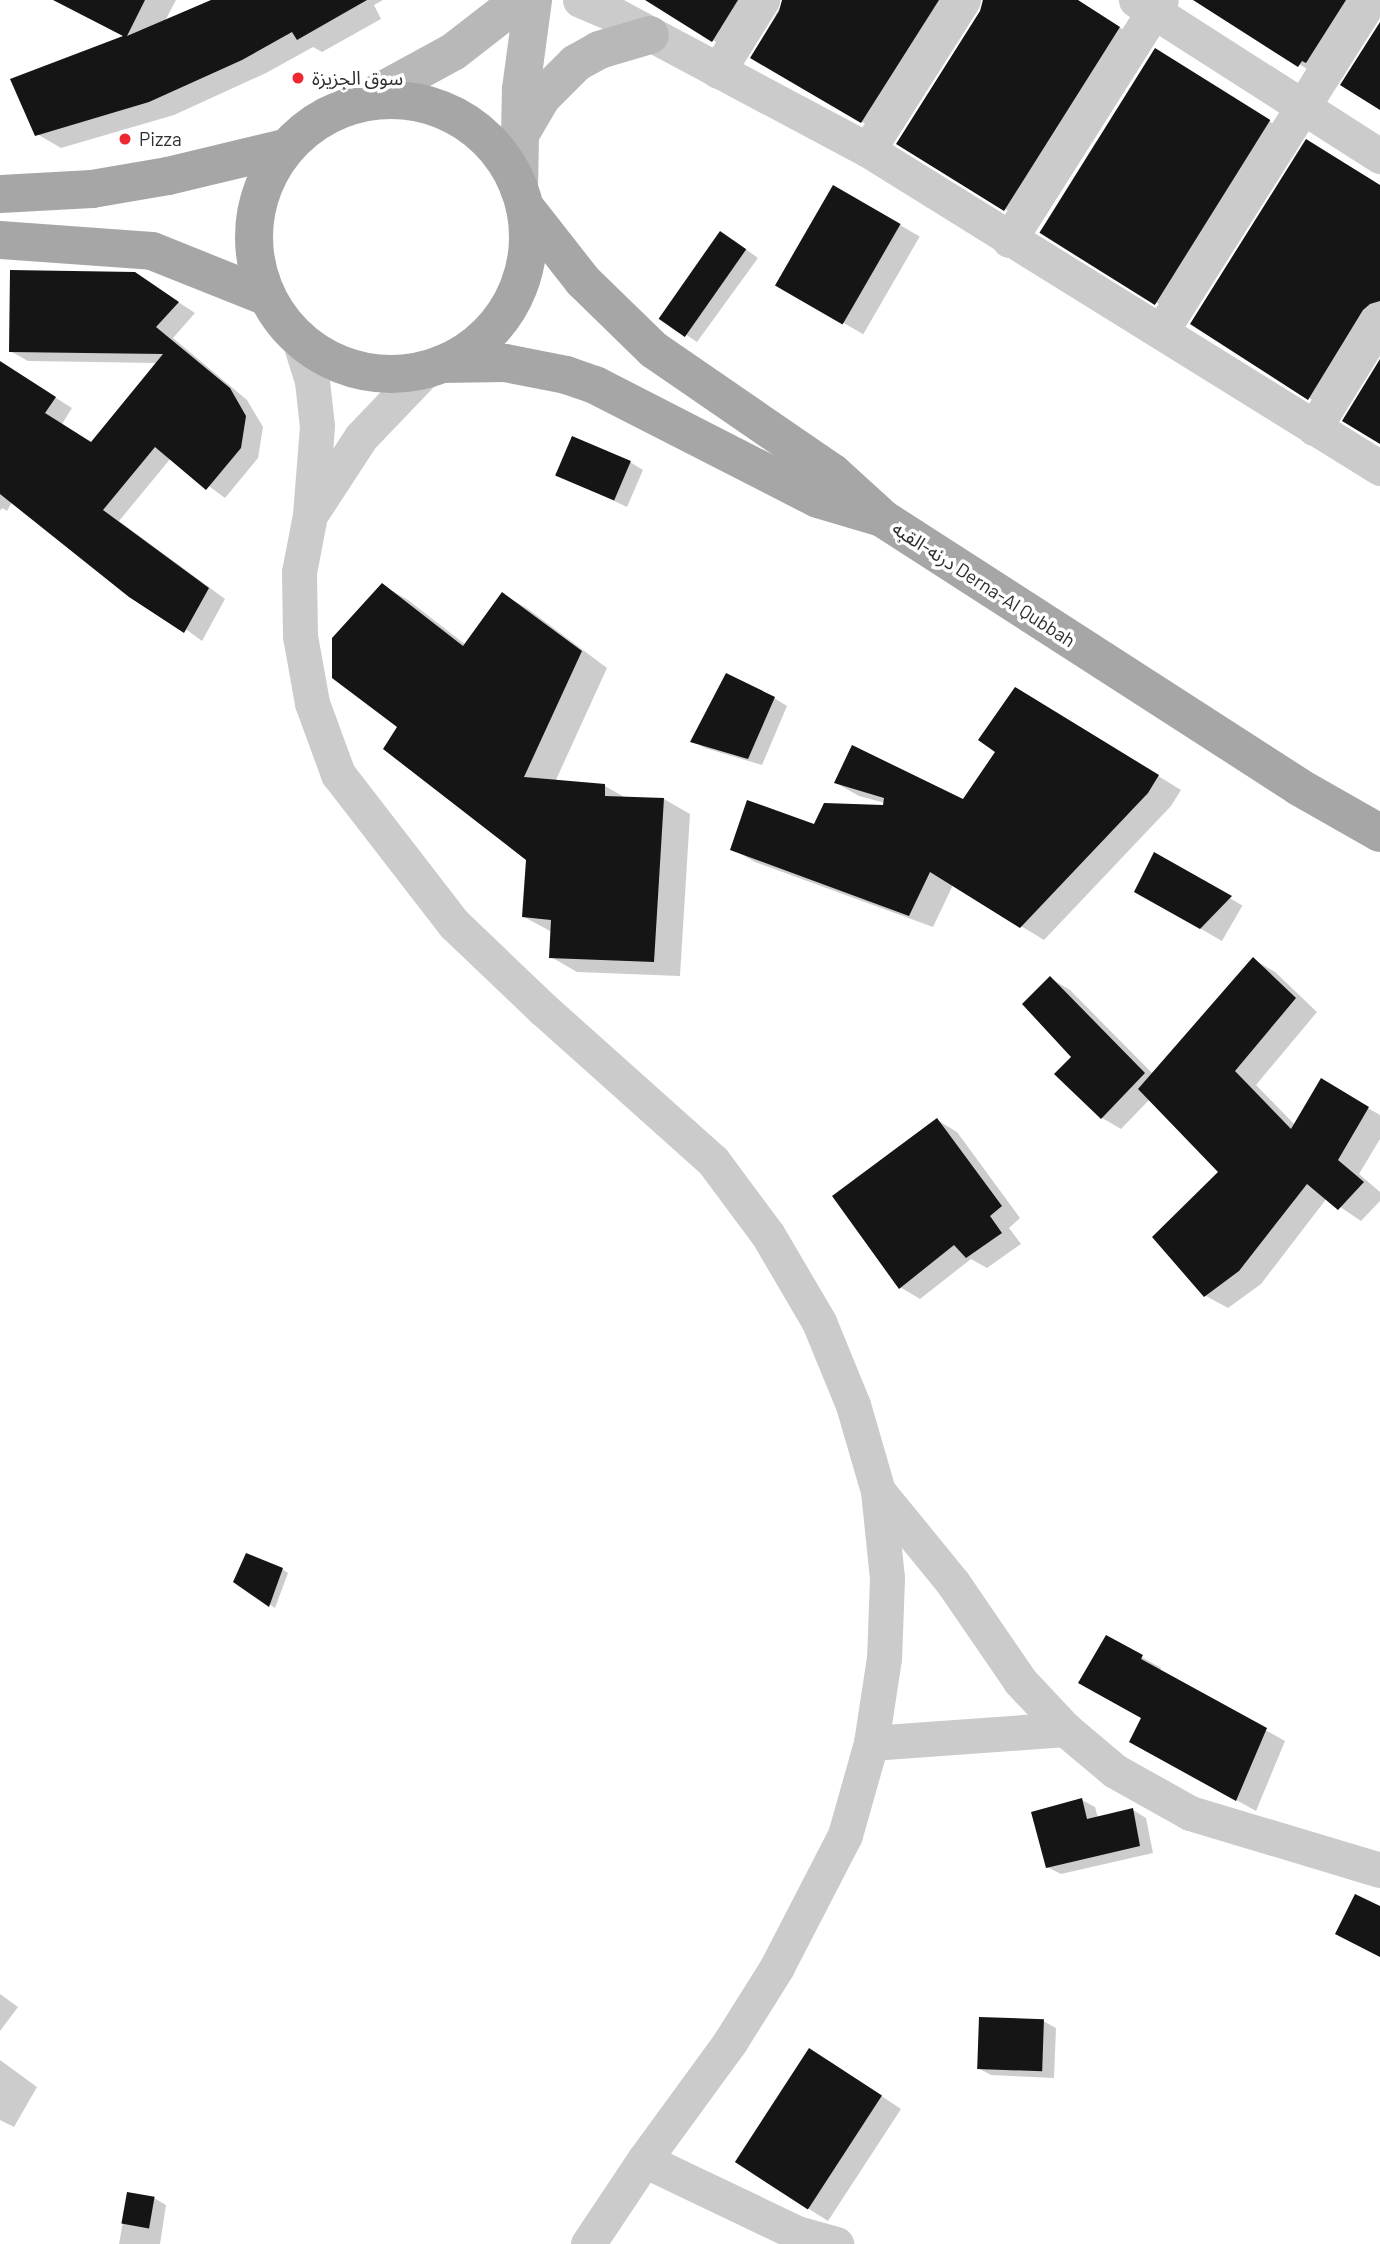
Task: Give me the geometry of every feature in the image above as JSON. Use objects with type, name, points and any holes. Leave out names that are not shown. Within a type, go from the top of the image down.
[{"type":"main road","points":[[0,194],[92,189],[168,176],[285,148],[300,133],[330,113],[363,101],[453,52],[520,0]]},
{"type":"main road","points":[[433,367],[471,348],[486,334],[512,300],[523,270],[527,237],[519,138],[525,39],[533,0]]},
{"type":"main road","points":[[519,138],[542,97],[576,64],[599,50],[650,34]]},
{"type":"main road","points":[[363,101],[396,99],[427,104],[457,116],[483,135],[497,152],[522,198],[583,282],[645,341],[833,473],[882,518]]},
{"type":"main road","name":"درنه-القبه Derna-Al Qubbah","points":[[285,148],[261,192],[254,228],[256,263],[267,297],[281,319],[299,339],[326,358],[357,370],[391,374],[433,367],[505,363],[566,375],[604,390],[818,499],[882,518],[1299,787],[1380,833]]},
{"type":"main road","points":[[0,240],[152,251],[267,297]]},
{"type":"street","points":[[580,0],[650,34],[868,150],[1009,240],[1162,330],[1380,468]]},
{"type":"street","points":[[718,71],[762,0]]},
{"type":"street","points":[[868,150],[963,0]]},
{"type":"street","points":[[1162,330],[1370,0]]},
{"type":"street","points":[[1009,240],[1150,4],[1380,156]]},
{"type":"street","points":[[1314,428],[1380,321]]},
{"type":"street","points":[[299,339],[312,381],[317,426],[310,515],[299,572],[300,636],[312,703],[338,774],[454,924],[542,1009],[713,1161],[729,1182],[768,1235],[819,1322],[853,1405],[878,1491],[887,1591],[884,1658],[871,1743],[845,1835],[810,1908],[730,2042],[644,2160],[588,2244]]},
{"type":"street","points":[[310,515],[360,438],[433,367]]},
{"type":"street","points":[[878,1491],[953,1583],[1020,1681],[1065,1728],[1115,1771],[1190,1813],[1380,1870]]},
{"type":"street","points":[[871,1743],[1065,1728]]},
{"type":"street","points":[[644,2160],[797,2233],[836,2244]]},
{"type":"building","points":[[53,0],[145,0],[127,36],[211,0],[367,0],[297,40],[292,32],[242,60],[149,102],[35,136],[10,79],[123,36]]},
{"type":"building","points":[[645,0],[738,0],[712,42]]},
{"type":"building","points":[[782,0],[939,0],[861,123],[750,58],[779,11]]},
{"type":"building","points":[[983,0],[1078,0],[1120,27],[1004,211],[896,144],[980,11]]},
{"type":"building","points":[[1193,0],[1346,0],[1306,63],[1302,61],[1298,67]]},
{"type":"building","points":[[1380,22],[1380,110],[1340,85]]},
{"type":"building","points":[[1155,48],[1270,120],[1155,305],[1039,233]]},
{"type":"building","points":[[1306,139],[1380,185],[1380,301],[1363,310],[1308,400],[1190,324]]},
{"type":"building","points":[[833,185],[901,224],[843,324],[775,285]]},
{"type":"building","points":[[720,231],[746,249],[685,337],[659,319]]},
{"type":"building","points":[[10,270],[135,272],[179,302],[156,327],[230,388],[246,416],[241,448],[206,490],[155,447],[103,510],[209,588],[184,633],[129,597],[0,494],[0,361],[56,397],[45,413],[91,442],[163,354],[9,352]]},
{"type":"building","points":[[1380,359],[1380,444],[1342,421]]},
{"type":"building","points":[[572,436],[631,461],[614,501],[555,476]]},
{"type":"building","points":[[382,583],[463,646],[502,592],[582,651],[524,777],[605,784],[605,796],[664,798],[654,962],[549,958],[551,920],[522,917],[526,860],[383,749],[397,727],[332,678],[332,638]]},
{"type":"building","points":[[726,673],[775,697],[748,759],[690,742]]},
{"type":"building","points":[[1015,687],[1159,775],[1148,793],[1020,928],[930,872],[909,916],[730,850],[747,800],[814,824],[824,803],[883,805],[884,798],[834,783],[852,745],[963,799],[995,752],[978,740]]},
{"type":"building","points":[[1154,852],[1232,896],[1200,929],[1134,892]]},
{"type":"building","points":[[1253,957],[1296,998],[1235,1071],[1291,1129],[1321,1078],[1369,1107],[1338,1160],[1364,1182],[1338,1210],[1307,1184],[1239,1271],[1204,1297],[1152,1237],[1218,1172],[1138,1089]]},
{"type":"building","points":[[1050,976],[1145,1073],[1101,1119],[1054,1074],[1071,1057],[1022,1004]]},
{"type":"building","points":[[937,1118],[1002,1206],[990,1216],[1002,1233],[966,1258],[954,1245],[899,1289],[832,1196]]},
{"type":"building","points":[[246,1553],[283,1568],[269,1607],[233,1582]]},
{"type":"building","points":[[1106,1635],[1143,1655],[1141,1659],[1267,1728],[1236,1801],[1129,1742],[1141,1718],[1078,1683]]},
{"type":"building","points":[[1082,1798],[1087,1819],[1133,1808],[1140,1846],[1046,1868],[1031,1812]]},
{"type":"building","points":[[1355,1894],[1380,1906],[1380,1957],[1335,1934]]},
{"type":"building","points":[[979,2017],[1044,2019],[1042,2071],[977,2069]]},
{"type":"building","points":[[809,2048],[882,2095],[808,2209],[735,2162]]},
{"type":"building","points":[[127,2192],[155,2197],[149,2228],[121,2224]]},
{"type":"place","name":"سوق الجزيزة","points":[[298,78]]},
{"type":"place","name":"Pizza","points":[[125,139]]}]
